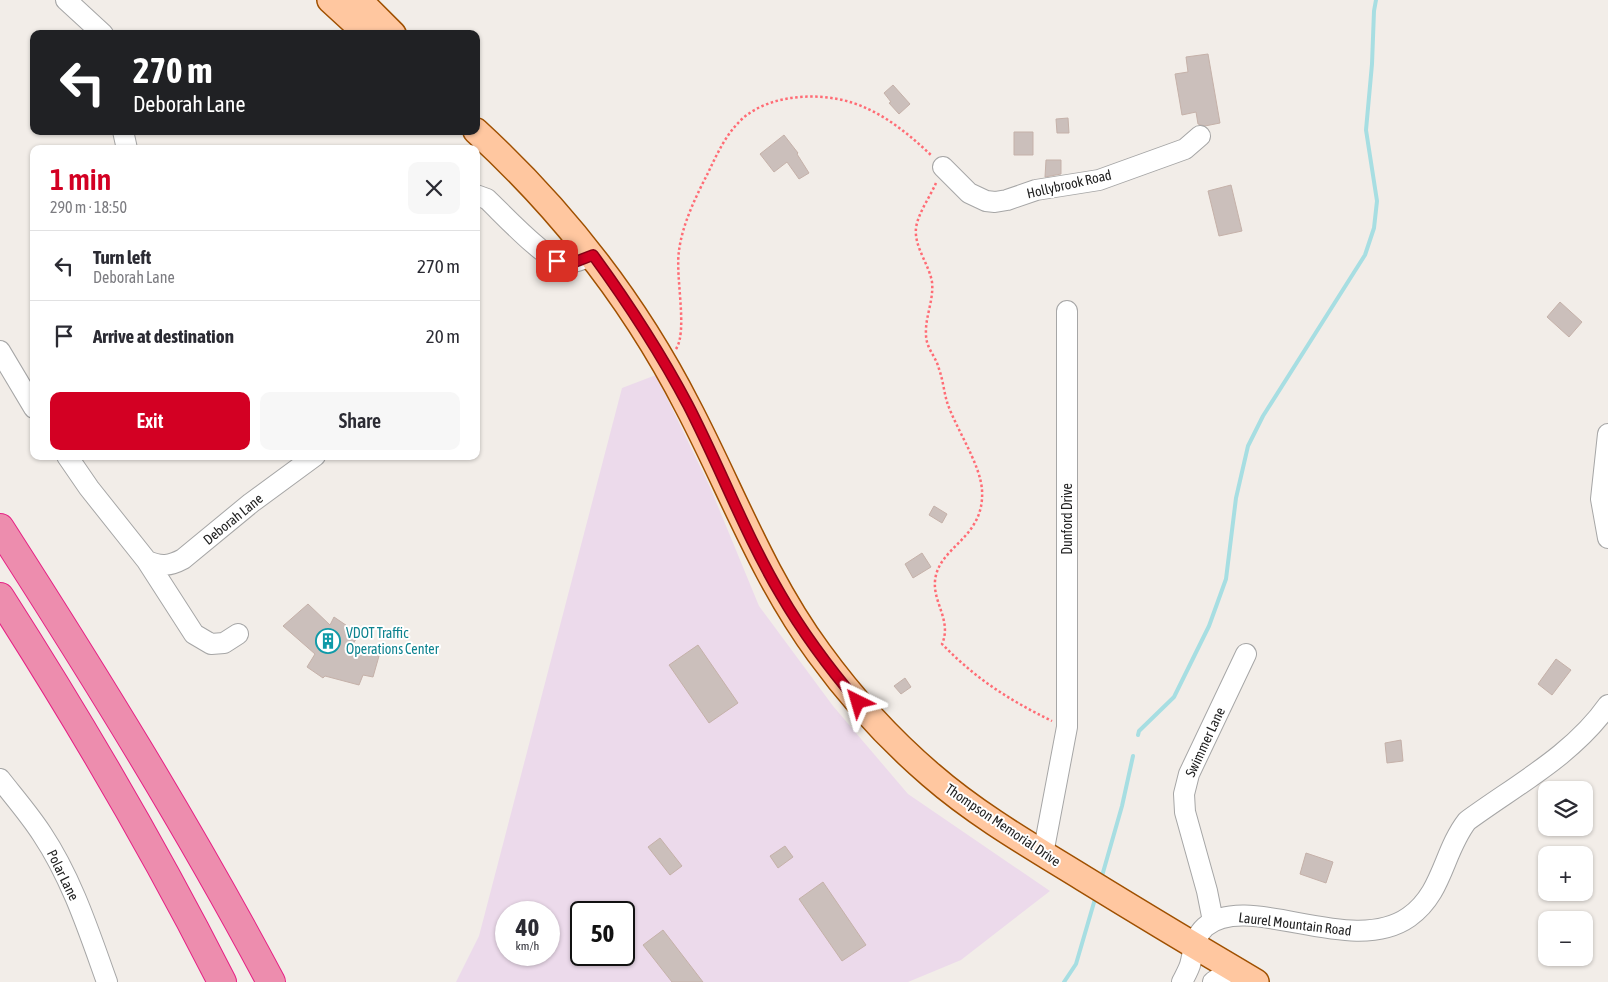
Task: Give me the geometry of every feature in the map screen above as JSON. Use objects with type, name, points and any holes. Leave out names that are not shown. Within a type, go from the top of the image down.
[{"type":"highway","points":[[0,528],[94,674],[161,784],[226,897],[271,982]]},
{"type":"highway","points":[[0,597],[70,709],[120,795],[222,982]]},
{"type":"main road","points":[[330,0],[364,30]]},
{"type":"main road","points":[[359,0],[389,30]]},
{"type":"main road","name":"Thompson Memorial Drive","points":[[480,133],[593,255],[619,291],[666,365],[776,586],[820,655],[866,711],[931,775],[996,824],[1194,945],[1223,975],[1256,982]]},
{"type":"street","points":[[66,0],[99,30]]},
{"type":"street","name":"Hollybrook Road","points":[[943,167],[969,193],[986,201],[995,202],[1036,190],[1099,180],[1185,150],[1200,136]]},
{"type":"street","points":[[480,197],[487,199],[550,258],[566,263],[593,255]]},
{"type":"street","name":"Dunford Drive","points":[[1044,854],[1067,727],[1067,311]]},
{"type":"street","points":[[0,350],[30,401]]},
{"type":"street","points":[[1608,434],[1601,499],[1608,538]]},
{"type":"street","points":[[69,460],[147,561],[194,634],[210,644],[224,643],[238,634]]},
{"type":"street","name":"Deborah Lane","points":[[147,561],[162,566],[183,559],[251,503],[310,460]]},
{"type":"street","name":"Swimmer Lane","points":[[1213,921],[1207,891],[1185,812],[1184,794],[1189,774],[1246,654]]},
{"type":"street","name":"Laurel Mountain Road","points":[[1213,921],[1224,917],[1255,916],[1357,931],[1379,929],[1408,918],[1429,898],[1440,879],[1459,831],[1467,821],[1548,764],[1583,736],[1608,705]]},
{"type":"street","name":"Polar Lane","points":[[0,779],[25,809],[57,860],[92,939],[107,982]]},
{"type":"street","points":[[1182,982],[1191,963],[1194,945],[1204,928],[1213,921]]},
{"type":"path","points":[[666,365],[679,344],[681,336],[678,265],[680,245],[686,225],[702,184],[724,142],[743,118],[770,102],[801,97],[834,99],[868,108],[887,119],[921,146],[943,167],[917,226],[916,236],[932,281],[933,296],[926,332],[926,343],[939,368],[947,402],[980,476],[982,490],[977,519],[970,532],[938,568],[935,584],[945,620],[946,632],[942,644],[960,662],[999,693],[1067,727]]},
{"type":"shaded area","points":[[656,375],[710,487],[759,606],[833,706],[908,794],[1050,891],[961,960],[908,982],[456,982],[479,936],[622,388]]},
{"type":"building","points":[[1208,54],[1220,123],[1205,126],[1198,124],[1196,112],[1182,115],[1175,74],[1188,72],[1186,57]]},
{"type":"building","points":[[893,85],[910,104],[899,114],[889,103],[891,102],[884,93]]},
{"type":"building","points":[[1068,118],[1069,133],[1057,133],[1056,119]]},
{"type":"building","points":[[1014,132],[1033,132],[1033,155],[1014,155]]},
{"type":"building","points":[[784,135],[798,153],[809,173],[799,179],[787,162],[774,172],[760,154]]},
{"type":"building","points":[[1046,160],[1061,160],[1061,174],[1045,177]]},
{"type":"building","points":[[1231,185],[1242,231],[1219,236],[1208,191]]},
{"type":"building","points":[[1560,302],[1582,322],[1569,337],[1547,317]]},
{"type":"building","points":[[934,506],[947,514],[942,523],[929,515]]},
{"type":"building","points":[[922,553],[931,567],[913,578],[905,564]]},
{"type":"building","name":"VDOT Traffic Operations Center","points":[[308,604],[330,625],[334,617],[359,634],[350,649],[379,656],[373,677],[363,675],[359,685],[325,676],[323,678],[307,667],[315,654],[283,626]]},
{"type":"building","points":[[698,645],[738,703],[709,723],[669,665]]},
{"type":"building","points":[[1556,659],[1571,670],[1552,695],[1538,684]]},
{"type":"building","points":[[905,678],[911,687],[901,694],[894,686]]},
{"type":"building","points":[[1401,740],[1403,761],[1387,763],[1385,743]]},
{"type":"building","points":[[660,838],[682,866],[670,875],[648,847]]},
{"type":"building","points":[[785,846],[793,857],[778,868],[770,856]]},
{"type":"building","points":[[1306,853],[1333,862],[1326,883],[1300,874]]},
{"type":"building","points":[[823,882],[866,945],[842,961],[799,899]]},
{"type":"building","points":[[663,930],[703,982],[672,982],[643,945]]},
{"type":"waterway","points":[[1138,735],[1139,731],[1174,697],[1209,626],[1226,579],[1236,498],[1248,446],[1263,416],[1365,255],[1374,228],[1377,201],[1366,130],[1376,0]]},
{"type":"waterway","points":[[1102,876],[1122,806],[1133,756]]},
{"type":"waterway","points":[[1064,982],[1076,964],[1095,899]]},
{"type":"place","name":"VDOT Traffic Operations Center","points":[[328,641]]},
{"type":"route","points":[[557,261],[575,262],[593,255],[619,291],[656,347],[688,406],[746,530],[780,594],[820,655],[858,702]]}]
